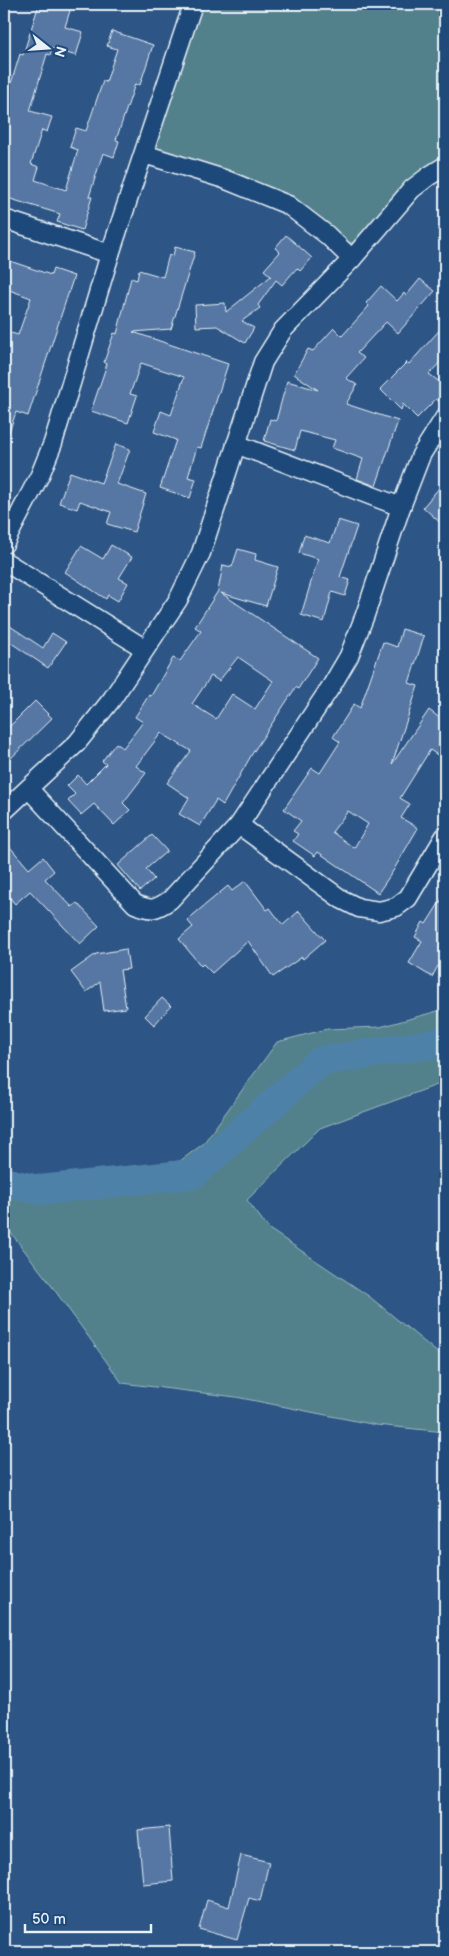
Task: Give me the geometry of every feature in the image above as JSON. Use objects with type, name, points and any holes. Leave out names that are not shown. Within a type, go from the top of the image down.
[{"type":"street","points":[[4,544],[40,475],[53,443],[110,254],[193,4]]},
{"type":"street","points":[[144,154],[224,179],[288,204],[327,235],[352,259]]},
{"type":"street","points":[[4,811],[77,743],[112,699],[178,600],[200,553],[263,362],[283,330],[352,259],[412,189],[445,166]]},
{"type":"street","points":[[4,219],[110,254]]},
{"type":"street","points":[[29,789],[135,904],[146,909],[157,909],[170,900],[239,825],[332,685],[349,656],[421,455],[445,417]]},
{"type":"street","points":[[236,444],[401,507]]},
{"type":"street","points":[[4,562],[145,649]]},
{"type":"street","points":[[239,825],[341,899],[359,908],[379,912],[396,907],[408,898],[445,836]]},
{"type":"green space","points":[[201,4],[445,4],[445,157],[421,170],[361,242],[347,243],[154,150]]},
{"type":"green space","points":[[445,1009],[445,1082],[320,1128],[247,1200],[269,1229],[370,1297],[445,1359],[445,1432],[376,1425],[236,1397],[122,1383],[4,1224],[4,1169],[40,1178],[180,1161],[203,1144],[277,1042],[327,1029],[380,1027]]},
{"type":"building","points":[[39,4],[72,4],[65,27],[83,32],[76,56],[52,48],[50,55],[47,54],[30,111],[52,117],[47,132],[42,130],[31,164],[39,167],[35,180],[66,190],[78,150],[70,147],[76,128],[86,131],[103,81],[106,82],[117,49],[107,46],[112,31],[153,45],[140,85],[135,84],[116,140],[119,141],[114,157],[103,153],[89,197],[92,197],[82,230],[57,222],[60,214],[4,197],[4,106],[20,54],[23,55]]},
{"type":"building","points":[[286,235],[312,258],[300,271],[297,268],[282,285],[276,280],[258,305],[260,308],[242,321],[254,328],[245,343],[217,326],[196,327],[195,305],[225,303],[226,312],[271,276],[264,270],[280,252],[275,248]]},
{"type":"building","points":[[175,247],[195,252],[171,329],[133,332],[228,364],[201,448],[197,447],[188,477],[196,479],[190,498],[160,488],[176,440],[154,432],[161,411],[171,415],[184,377],[141,363],[130,394],[137,396],[128,423],[91,411],[107,364],[104,362],[114,333],[117,334],[131,278],[137,280],[139,270],[163,277],[169,255],[173,256]]},
{"type":"building","points":[[4,259],[51,275],[53,269],[74,276],[28,416],[16,412],[6,441],[4,441],[4,331],[18,335],[31,298],[4,288]]},
{"type":"building","points":[[420,279],[435,291],[398,333],[386,322],[357,353],[364,358],[346,378],[357,385],[346,404],[398,421],[376,486],[357,479],[363,459],[332,448],[335,440],[300,431],[295,450],[264,441],[270,419],[276,421],[287,381],[318,390],[294,374],[308,349],[313,351],[334,328],[342,336],[369,306],[366,303],[381,286],[397,301],[404,293],[406,296]]},
{"type":"building","points":[[445,324],[445,357],[429,374],[445,386],[445,406],[436,399],[417,418],[403,404],[401,410],[380,389],[407,362],[409,364]]},
{"type":"building","points":[[116,444],[130,449],[117,484],[146,494],[134,532],[107,524],[111,512],[80,501],[77,509],[59,503],[70,472],[101,483]]},
{"type":"building","points":[[445,481],[445,527],[423,507]]},
{"type":"building","points":[[338,520],[357,526],[340,577],[350,580],[345,596],[332,592],[324,622],[301,615],[318,559],[299,553],[304,535],[330,543]]},
{"type":"building","points":[[111,545],[132,557],[119,578],[128,583],[118,601],[108,595],[106,599],[65,572],[81,546],[103,559]]},
{"type":"building","points":[[238,549],[256,554],[255,560],[278,567],[266,606],[221,593],[318,658],[298,689],[296,687],[252,754],[223,805],[216,800],[200,826],[179,814],[189,798],[167,783],[191,751],[161,733],[136,766],[146,773],[123,803],[130,810],[114,825],[94,804],[81,815],[68,801],[75,794],[67,786],[78,775],[86,784],[106,764],[102,761],[116,743],[123,748],[143,722],[135,717],[149,695],[151,696],[173,658],[180,661],[201,631],[195,627],[218,591],[223,565],[232,567]],"holes":[[[238,657],[273,681],[255,709],[232,694],[216,719],[192,704],[211,676],[219,681]]]},
{"type":"building","points":[[4,622],[43,648],[52,633],[66,642],[48,668],[4,638]]},
{"type":"building","points":[[402,629],[424,636],[409,683],[418,686],[392,764],[429,710],[445,722],[445,760],[430,750],[400,798],[410,804],[401,818],[418,828],[378,893],[318,852],[315,856],[293,841],[298,834],[293,831],[301,821],[284,809],[312,768],[320,773],[340,742],[333,737],[354,704],[360,708],[383,642],[397,647]],"holes":[[[348,811],[368,824],[354,848],[332,832]]]},
{"type":"building","points":[[35,701],[52,718],[4,765],[4,732]]},
{"type":"building","points":[[152,835],[167,851],[146,869],[154,879],[140,891],[118,865]]},
{"type":"building","points":[[4,840],[29,869],[43,857],[54,871],[45,879],[72,907],[77,903],[99,926],[80,944],[30,891],[15,904],[4,891]]},
{"type":"building","points":[[245,881],[267,910],[270,908],[283,925],[299,911],[325,940],[303,959],[302,957],[273,977],[248,941],[212,973],[203,964],[201,966],[179,939],[193,927],[187,920],[228,886],[232,891]]},
{"type":"building","points":[[445,894],[445,971],[438,966],[432,977],[409,963],[422,941],[415,937],[423,922],[426,924]]},
{"type":"building","points":[[126,949],[129,969],[120,970],[126,1008],[104,1011],[100,982],[86,992],[71,972],[96,954]]},
{"type":"building","points":[[162,998],[171,1006],[154,1025],[145,1016]]},
{"type":"building","points":[[169,1827],[173,1881],[143,1884],[138,1830]]},
{"type":"building","points":[[241,1855],[269,1862],[260,1901],[249,1898],[237,1940],[199,1929],[207,1900],[229,1907]]},
{"type":"waterway","points":[[4,1182],[39,1190],[193,1174],[321,1061],[445,1042]]}]
